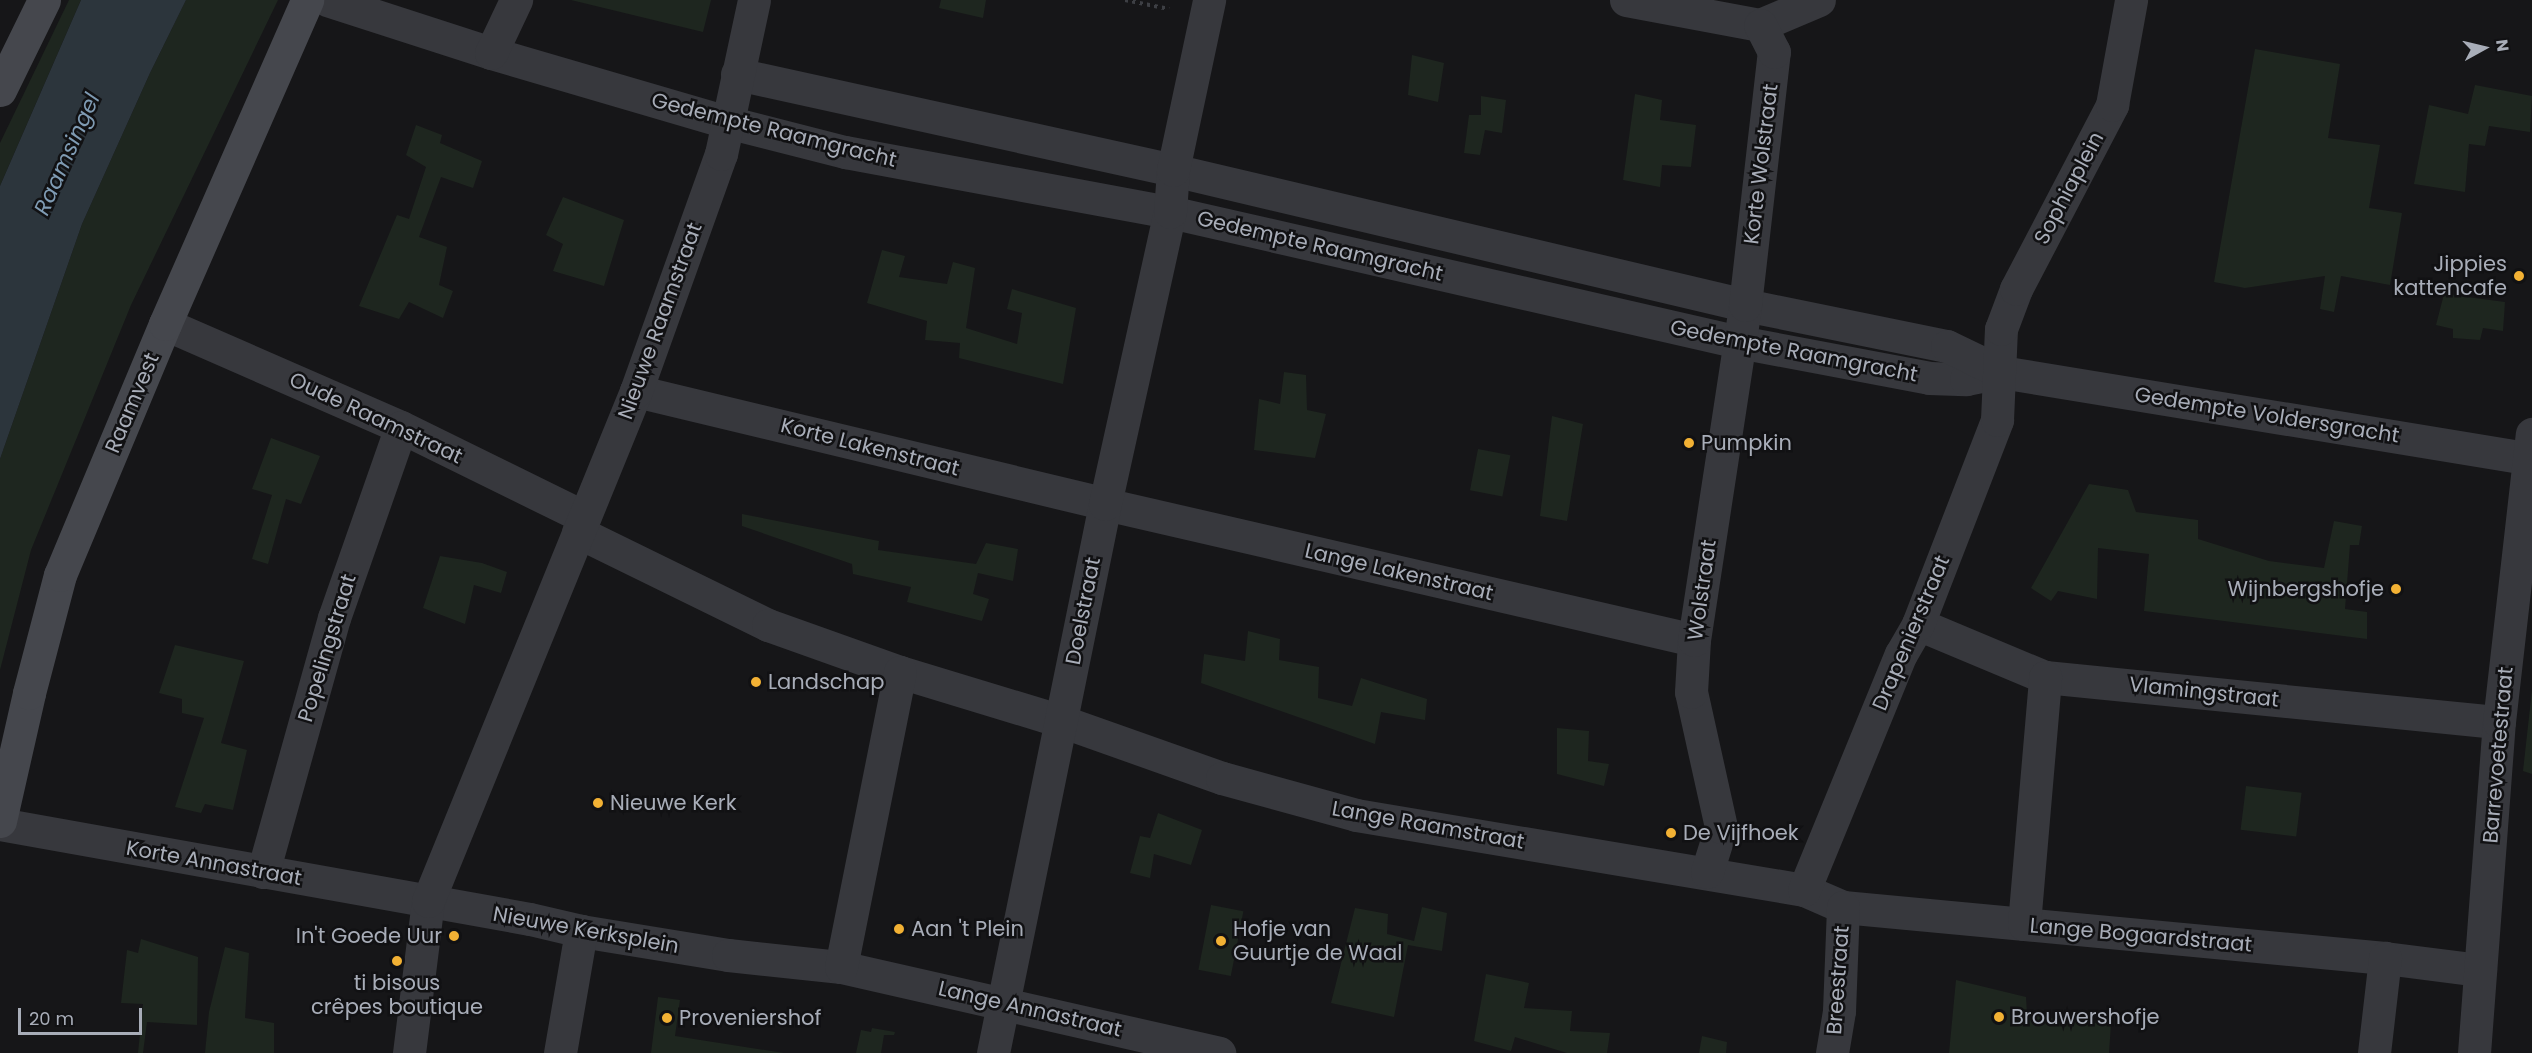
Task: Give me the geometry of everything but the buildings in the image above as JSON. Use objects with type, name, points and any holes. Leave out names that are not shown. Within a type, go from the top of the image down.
[{"type":"street","points":[[0,90],[44,0]]},
{"type":"street","name":"Raamvest","points":[[0,823],[29,693],[60,575],[165,324],[307,0]]},
{"type":"street","name":"Gedempte Raamgracht","points":[[327,0],[491,53],[727,122],[845,153],[1170,212],[1739,342],[1929,378],[1966,379],[2001,372]]},
{"type":"street","points":[[491,53],[516,0]]},
{"type":"street","name":"Nieuwe Raamstraat","points":[[581,524],[636,391],[721,154],[754,0]]},
{"type":"street","name":"Doelstraat","points":[[993,1053],[1105,504],[1170,212],[1173,170],[1209,0]]},
{"type":"street","points":[[1626,0],[1760,25],[1819,0]]},
{"type":"street","name":"Sophiaplein","points":[[2001,372],[2001,328],[2016,289],[2112,105],[2131,0]]},
{"type":"street","name":"Korte Wolstraat","points":[[1745,305],[1774,52],[1760,25]]},
{"type":"street","name":"Gedempte Raamgracht","points":[[737,74],[1173,170],[1745,305],[1947,346],[2001,372]]},
{"type":"street","name":"Wolstraat","points":[[1707,872],[1720,827],[1690,692],[1694,640],[1745,305]]},
{"type":"street","name":"Oude Raamstraat","points":[[165,324],[401,428],[581,524]]},
{"type":"street","name":"Gedempte Voldersgracht","points":[[2001,372],[2531,450]]},
{"type":"street","name":"Drapenierstraat","points":[[1804,890],[1901,654],[1918,624],[1997,420],[2001,372]]},
{"type":"street","name":"Korte Lakenstraat","points":[[636,391],[1105,504]]},
{"type":"street","name":"Popelingstraat","points":[[263,872],[334,618],[401,428]]},
{"type":"street","name":"Barrevoetestraat","points":[[2474,1053],[2499,722],[2531,450]]},
{"type":"street","name":"Lange Lakenstraat","points":[[1105,504],[1694,640]]},
{"type":"street","points":[[409,1053],[428,901],[581,524],[768,625],[900,672],[1061,721]]},
{"type":"street","name":"Vlamingstraat","points":[[1918,624],[2045,677],[2499,722]]},
{"type":"street","points":[[841,967],[900,672]]},
{"type":"street","points":[[2024,924],[2045,677]]},
{"type":"street","name":"Lange Raamstraat","points":[[1061,721],[1222,778],[1356,815],[1804,890]]},
{"type":"street","name":"Korte Annastraat","points":[[0,823],[428,901]]},
{"type":"street","name":"Lange Bogaardstraat","points":[[1804,890],[1843,907],[2385,958],[2480,970]]},
{"type":"street","name":"Nieuwe Kerksplein","points":[[428,901],[530,919],[581,932],[728,955],[841,967]]},
{"type":"street","name":"Breestraat","points":[[1832,1053],[1839,1011],[1843,907]]},
{"type":"street","points":[[560,1053],[581,932]]},
{"type":"street","points":[[2374,1053],[2385,958]]},
{"type":"street","name":"Lange Annastraat","points":[[841,967],[1219,1053]]},
{"type":"shaded area","points":[[69,0],[81,0],[0,186],[0,143]]},
{"type":"shaded area","points":[[186,0],[278,0],[131,305],[31,550],[0,670],[0,459],[82,224],[150,73]]},
{"type":"shaded area","points":[[571,0],[711,0],[703,32]]},
{"type":"shaded area","points":[[941,0],[986,0],[983,18],[939,8]]},
{"type":"shaded area","points":[[2255,49],[2340,64],[2328,138],[2380,145],[2369,208],[2402,213],[2390,285],[2341,276],[2334,312],[2320,309],[2325,276],[2245,288],[2214,282]]},
{"type":"shaded area","points":[[1412,55],[1444,63],[1438,102],[1408,95]]},
{"type":"shaded area","points":[[2475,85],[2532,96],[2530,132],[2489,126],[2485,146],[2469,144],[2465,192],[2414,184],[2429,105],[2468,114]]},
{"type":"shaded area","points":[[1635,94],[1662,100],[1660,120],[1696,125],[1691,167],[1662,165],[1660,187],[1623,180]]},
{"type":"shaded area","points":[[1481,96],[1506,100],[1502,133],[1485,130],[1480,155],[1464,153],[1469,115],[1481,115]]},
{"type":"shaded area","points":[[416,125],[442,135],[440,143],[482,161],[473,188],[441,177],[419,237],[447,247],[439,285],[453,291],[443,318],[409,302],[399,319],[359,306],[397,215],[409,219],[426,167],[406,155]]},
{"type":"shaded area","points":[[563,197],[624,220],[604,286],[553,271],[563,244],[546,235]]},
{"type":"shaded area","points":[[882,250],[905,256],[899,277],[947,284],[953,262],[975,268],[966,328],[1017,344],[1022,313],[1007,309],[1012,289],[1076,308],[1063,384],[959,358],[960,343],[925,340],[927,321],[867,303]]},
{"type":"shaded area","points":[[2444,294],[2505,302],[2503,331],[2483,328],[2480,340],[2453,338],[2453,329],[2436,325]]},
{"type":"shaded area","points":[[1284,372],[1306,375],[1307,410],[1326,414],[1315,458],[1254,450],[1259,399],[1280,404]]},
{"type":"shaded area","points":[[1552,416],[1583,424],[1567,521],[1540,516]]},
{"type":"shaded area","points":[[271,438],[320,456],[301,504],[286,499],[268,564],[252,559],[272,495],[252,489]]},
{"type":"shaded area","points":[[1478,449],[1510,455],[1502,497],[1470,490]]},
{"type":"shaded area","points":[[2089,484],[2128,490],[2136,512],[2198,520],[2198,539],[2269,561],[2324,568],[2334,521],[2362,526],[2359,545],[2350,545],[2345,609],[2367,612],[2367,639],[2144,611],[2149,554],[2098,548],[2097,599],[2058,591],[2051,601],[2031,588]]},
{"type":"shaded area","points":[[742,514],[879,541],[878,550],[976,564],[986,543],[1018,549],[1013,581],[978,573],[973,594],[989,599],[982,621],[907,602],[911,587],[853,574],[852,564],[742,526]]},
{"type":"shaded area","points":[[440,556],[482,563],[507,572],[501,593],[474,585],[465,624],[423,608]]},
{"type":"shaded area","points":[[1248,631],[1280,639],[1279,660],[1319,667],[1318,698],[1352,706],[1361,678],[1427,699],[1425,720],[1381,712],[1375,744],[1201,683],[1204,654],[1245,661]]},
{"type":"shaded area","points":[[175,645],[244,661],[221,743],[247,750],[233,810],[205,804],[201,813],[175,807],[204,718],[182,713],[182,699],[159,693]]},
{"type":"shaded area","points":[[2532,690],[2532,774],[2523,771]]},
{"type":"shaded area","points":[[1557,728],[1589,731],[1588,761],[1609,764],[1604,786],[1557,774]]},
{"type":"shaded area","points":[[2246,786],[2302,793],[2296,836],[2241,830]]},
{"type":"shaded area","points":[[1158,813],[1202,830],[1191,865],[1154,854],[1150,878],[1130,873],[1140,836],[1150,838]]},
{"type":"shaded area","name":"Hofje van Guurtje de Waal","points":[[1211,905],[1243,911],[1231,976],[1198,970]]},
{"type":"shaded area","points":[[1422,907],[1447,913],[1442,951],[1408,945],[1394,1017],[1331,1003],[1355,908],[1388,914],[1387,934],[1414,941]]},
{"type":"shaded area","points":[[141,939],[198,957],[197,1025],[147,1022],[143,1053],[138,1053],[143,1004],[121,1003],[127,950],[138,953]]},
{"type":"shaded area","points":[[225,947],[249,953],[245,1018],[274,1023],[274,1053],[205,1053],[209,1012]]},
{"type":"shaded area","points":[[1486,974],[1529,983],[1524,1008],[1572,1011],[1570,1031],[1610,1033],[1607,1053],[1567,1053],[1515,1037],[1511,1051],[1474,1041]]},
{"type":"shaded area","name":"Brouwershofje","points":[[1956,980],[2026,997],[2027,1014],[2067,1021],[2111,1024],[2109,1053],[1949,1053]]},
{"type":"shaded area","name":"Proveniershof","points":[[658,997],[680,1000],[675,1036],[784,1053],[651,1053]]},
{"type":"shaded area","name":"Proveniershof","points":[[872,1028],[895,1032],[894,1035],[884,1035],[881,1053],[856,1053],[861,1030],[871,1032]]},
{"type":"shaded area","points":[[1702,1036],[1727,1042],[1726,1053],[1699,1053]]},
{"type":"water","name":"Raamsingel","points":[[81,0],[186,0],[150,73],[82,224],[0,459],[0,186]]},
{"type":"place","name":"Jippies kattencafe","points":[[2519,276]]},
{"type":"place","name":"Pumpkin","points":[[1689,443]]},
{"type":"place","name":"Wijnbergshofje","points":[[2396,589]]},
{"type":"place","name":"Landschap","points":[[756,682]]},
{"type":"place","name":"Nieuwe Kerk","points":[[598,803]]},
{"type":"place","name":"De Vijfhoek","points":[[1671,833]]},
{"type":"place","name":"Aan 't Plein","points":[[899,929]]},
{"type":"place","name":"In't Goede Uur","points":[[454,936]]},
{"type":"place","name":"Hofje van Guurtje de Waal","points":[[1221,941]]},
{"type":"place","name":"ti bisous crêpes boutique","points":[[397,961]]},
{"type":"place","name":"Brouwershofje","points":[[1999,1017]]},
{"type":"place","name":"Proveniershof","points":[[667,1018]]}]
